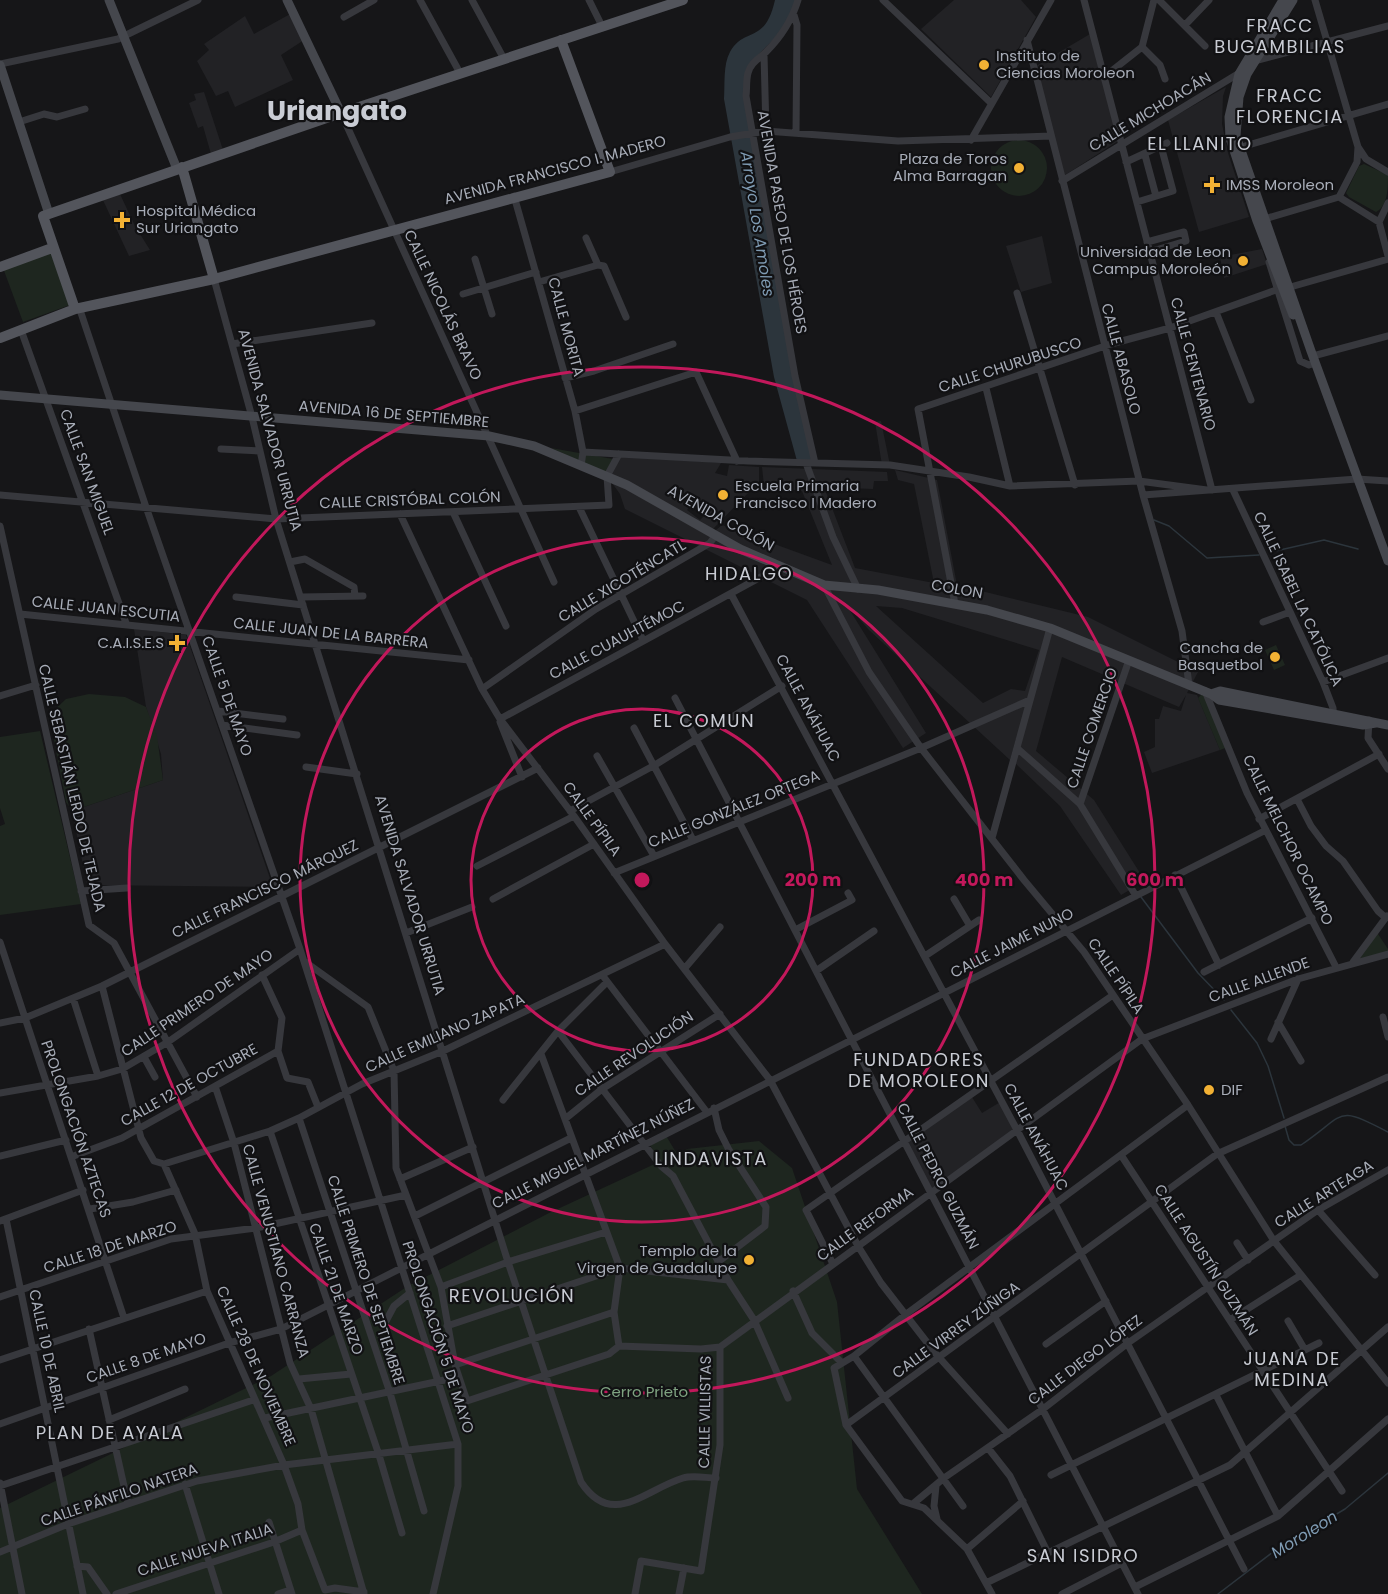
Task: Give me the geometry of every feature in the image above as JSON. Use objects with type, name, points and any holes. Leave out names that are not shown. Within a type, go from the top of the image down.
[{"type":"main road","points":[[78,309],[52,248],[46,215],[602,26],[664,0]]},
{"type":"main road","points":[[633,14],[683,0]]},
{"type":"main road","points":[[561,40],[610,172]]},
{"type":"main road","name":"AVENIDA SALVADOR URRUTIA","points":[[180,168],[214,279]]},
{"type":"main road","name":"AVENIDA FRANCISCO I. MADERO","points":[[0,338],[78,309],[214,279],[514,196],[610,172]]},
{"type":"main road","points":[[0,267],[52,248]]},
{"type":"street","points":[[109,0],[180,168]]},
{"type":"street","points":[[46,215],[0,64],[124,35],[198,0]]},
{"type":"street","points":[[287,0],[341,113]]},
{"type":"street","points":[[344,17],[374,0]]},
{"type":"street","points":[[420,0],[460,73]]},
{"type":"street","points":[[472,0],[504,59]]},
{"type":"street","points":[[589,0],[602,26]]},
{"type":"street","name":"AVENIDA PASEO DE LOS HÉROES","points":[[798,0],[794,15],[764,54],[753,62],[748,73],[746,96],[795,376],[815,463]]},
{"type":"street","points":[[883,0],[991,103]]},
{"type":"street","points":[[970,140],[1051,0]]},
{"type":"street","name":"CALLE CENTENARIO","points":[[1084,0],[1170,328],[1209,490]]},
{"type":"street","points":[[1104,77],[1142,47],[1154,0]]},
{"type":"street","points":[[1160,0],[1205,46]]},
{"type":"street","points":[[1185,25],[1209,0]]},
{"type":"street","points":[[1283,0],[1239,74],[1229,117],[1235,149],[1283,289],[1300,361],[1310,365],[1313,357]]},
{"type":"street","points":[[1235,149],[1239,97],[1247,74],[1293,0]]},
{"type":"street","points":[[1315,0],[1358,147],[1366,159],[1388,172]]},
{"type":"street","points":[[794,15],[797,25],[796,133]]},
{"type":"street","name":"CALLE MICHOACÁN","points":[[1062,181],[1239,74],[1255,61],[1388,26]]},
{"type":"street","name":"CALLE ABASOLO","points":[[1027,40],[1104,348],[1182,631],[1189,685]]},
{"type":"street","points":[[1142,47],[1160,64],[1166,79]]},
{"type":"street","points":[[764,54],[766,131]]},
{"type":"street","points":[[1235,149],[1388,104]]},
{"type":"street","points":[[19,122],[44,114],[57,117],[85,109]]},
{"type":"street","name":"CALLE NICOLÁS BRAVO","points":[[341,113],[554,582]]},
{"type":"street","name":"AVENIDA FRANCISCO I. MADERO","points":[[610,172],[730,137],[766,131],[898,141],[1051,136]]},
{"type":"street","points":[[1126,162],[1164,145],[1173,191],[1137,202]]},
{"type":"street","points":[[1260,220],[1339,197],[1357,162],[1358,147]]},
{"type":"street","points":[[1145,155],[1156,196]]},
{"type":"street","points":[[1357,162],[1366,159]]},
{"type":"street","name":"CALLE MORITA","points":[[514,196],[574,411],[583,452],[581,466]]},
{"type":"street","points":[[1339,197],[1379,222]]},
{"type":"street","points":[[1388,203],[1379,222],[1388,257]]},
{"type":"street","points":[[1369,216],[1384,211]]},
{"type":"street","points":[[1260,220],[1268,251],[1313,357],[1388,561]]},
{"type":"street","points":[[1147,242],[1184,232],[1186,241],[1149,252]]},
{"type":"street","points":[[586,238],[598,265]]},
{"type":"street","name":"CALLE CHURUBUSCO","points":[[929,470],[918,409],[1283,289],[1388,257]]},
{"type":"street","points":[[475,259],[492,314]]},
{"type":"street","points":[[539,282],[598,265],[604,266],[627,317]]},
{"type":"street","points":[[463,294],[536,272]]},
{"type":"street","name":"AVENIDA SALVADOR URRUTIA","points":[[214,279],[252,417],[276,519],[508,1262],[581,1482],[595,1500],[604,1505],[622,1505],[683,1479],[716,1478]]},
{"type":"street","points":[[1017,293],[1075,484]]},
{"type":"street","name":"CALLE 5 DE MAYO","points":[[78,309],[300,949],[347,1092]]},
{"type":"street","points":[[1216,312],[1251,400]]},
{"type":"street","points":[[232,344],[372,323]]},
{"type":"street","name":"CALLE SAN MIGUEL","points":[[21,330],[126,623]]},
{"type":"street","points":[[1313,357],[1388,336]]},
{"type":"street","points":[[565,378],[673,344]]},
{"type":"street","points":[[574,411],[696,372],[737,461]]},
{"type":"street","points":[[986,388],[1010,486]]},
{"type":"street","name":"AVENIDA 16 DE SEPTIEMBRE","points":[[0,394],[47,400],[489,436],[534,446],[607,476]]},
{"type":"street","points":[[221,449],[260,451]]},
{"type":"street","points":[[583,452],[737,461],[890,465],[1010,486],[1139,481],[1209,490]]},
{"type":"street","points":[[607,476],[619,454]]},
{"type":"street","points":[[806,463],[834,537],[858,589]]},
{"type":"street","points":[[929,470],[955,604]]},
{"type":"street","name":"CALLE CRISTÓBAL COLÓN","points":[[0,495],[276,519],[610,505],[607,476]]},
{"type":"street","name":"AVENIDA COLÓN","points":[[607,476],[674,509],[715,536],[779,567],[824,585],[858,589]]},
{"type":"street","points":[[1143,495],[1357,479],[1388,481]]},
{"type":"street","name":"CALLE ISABEL LA CATÓLICA","points":[[1233,490],[1323,682],[1334,716]]},
{"type":"street","points":[[579,507],[643,640]]},
{"type":"street","points":[[453,512],[506,626]]},
{"type":"street","name":"CALLE PÍPILA","points":[[400,514],[482,690],[500,719],[572,814],[665,944],[770,1080],[858,1246],[905,1315],[1008,1434]]},
{"type":"street","name":"CALLE SEBASTIÁN LERDO DE TEJADA","points":[[0,526],[3,556],[20,614],[89,925],[111,939],[197,1097]]},
{"type":"street","name":"CALLE XICOTÉNCATL","points":[[482,690],[596,609],[710,543],[715,536]]},
{"type":"street","points":[[290,562],[304,559],[354,587],[359,596],[301,597]]},
{"type":"street","name":"CALLE CUAUHTÉMOC","points":[[500,719],[779,567]]},
{"type":"street","name":"CALLE PÍPILA","points":[[824,585],[869,672],[921,748],[1067,930],[1188,1106],[1274,1241],[1388,1383]]},
{"type":"street","name":"COLON","points":[[858,589],[878,590],[987,610],[1050,628],[1208,693],[1220,691],[1371,722]]},
{"type":"street","name":"CALLE ANÁHUAC","points":[[731,594],[1017,1130],[1244,1569]]},
{"type":"street","points":[[236,597],[303,605]]},
{"type":"street","points":[[1263,622],[1290,612]]},
{"type":"street","name":"CALLE JUAN ESCUTIA","points":[[20,614],[190,631]]},
{"type":"street","points":[[992,838],[1050,628]]},
{"type":"street","name":"CALLE JUAN DE LA BARRERA","points":[[190,631],[316,646],[469,660]]},
{"type":"street","points":[[1323,682],[1388,658]]},
{"type":"street","name":"CALLE COMERCIO","points":[[1080,804],[1129,660]]},
{"type":"street","points":[[0,696],[36,685]]},
{"type":"street","points":[[477,866],[572,814],[782,686]]},
{"type":"street","name":"CALLE MELCHOR OCAMPO","points":[[1208,693],[1259,819],[1336,967]]},
{"type":"street","name":"CALLE PEDRO GUZMÁN","points":[[675,698],[906,1140],[1137,1591]]},
{"type":"street","name":"CALLE GONZÁLEZ ORTEGA","points":[[614,873],[921,748],[1030,700]]},
{"type":"street","points":[[218,711],[283,719]]},
{"type":"street","name":"CALLE PÍPILA","points":[[500,719],[522,777]]},
{"type":"street","points":[[1388,725],[1371,722],[1368,738],[1388,769]]},
{"type":"street","points":[[222,725],[297,735]]},
{"type":"street","points":[[634,728],[693,840]]},
{"type":"street","points":[[1017,748],[1080,804],[1136,896]]},
{"type":"street","points":[[1259,819],[1379,754]]},
{"type":"street","points":[[597,756],[654,856]]},
{"type":"street","points":[[306,767],[357,774]]},
{"type":"street","name":"CALLE FRANCISCO MÁRQUEZ","points":[[0,1023],[25,1018],[102,986],[538,768]]},
{"type":"street","points":[[1297,799],[1316,833],[1343,861],[1378,912],[1387,916],[1353,962]]},
{"type":"street","name":"CALLE JAIME NUNO","points":[[770,1080],[1266,830]]},
{"type":"street","points":[[493,899],[594,844]]},
{"type":"street","points":[[1175,875],[1219,965]]},
{"type":"street","points":[[81,891],[127,888]]},
{"type":"street","points":[[795,930],[852,900],[848,892]]},
{"type":"street","points":[[954,899],[970,926]]},
{"type":"street","points":[[406,933],[472,907]]},
{"type":"street","points":[[1204,972],[1312,918]]},
{"type":"street","points":[[925,956],[979,920]]},
{"type":"street","points":[[685,968],[720,927]]},
{"type":"street","points":[[816,971],[874,931]]},
{"type":"street","name":"PROLONGACIÓN AZTECAS","points":[[0,942],[90,1209],[124,1318]]},
{"type":"street","name":"CALLE EMILIANO ZAPATA","points":[[164,1164],[270,1131],[347,1092],[605,979],[665,944]]},
{"type":"street","name":"CALLE PRIMERO DE MAYO","points":[[0,1093],[98,1076],[122,1069],[168,1042],[300,949]]},
{"type":"street","name":"CALLE ALLENDE","points":[[1142,1039],[1298,979],[1388,954]]},
{"type":"street","points":[[304,961],[368,1007],[394,1071],[396,1168],[441,1287],[455,1365],[467,1401],[609,1354],[619,1346],[701,1349],[720,1347]]},
{"type":"street","name":"CALLE 12 DE OCTUBRE","points":[[72,1157],[139,1128],[278,1052],[282,1018],[262,975]]},
{"type":"street","points":[[503,1100],[558,1031],[605,979],[706,1111]]},
{"type":"street","points":[[1271,1039],[1298,979]]},
{"type":"street","name":"CALLE 28 DE NOVIEMBRE","points":[[102,986],[139,1128],[154,1161],[164,1164],[195,1234],[207,1291],[253,1400],[265,1418],[284,1465],[298,1504],[302,1530],[325,1590],[335,1588],[364,1593]]},
{"type":"street","points":[[833,1264],[806,1210],[1113,995]]},
{"type":"street","points":[[73,998],[98,1076]]},
{"type":"street","name":"CALLE REVOLUCIÓN","points":[[565,1119],[602,1089],[720,1014]]},
{"type":"street","points":[[1383,1017],[1388,1037]]},
{"type":"street","points":[[1278,1023],[1300,1061]]},
{"type":"street","points":[[558,1031],[646,1143],[661,1166],[673,1176],[728,1280],[754,1320],[788,1398]]},
{"type":"street","name":"CALLE REFORMA","points":[[720,1347],[793,1291],[1142,1039]]},
{"type":"street","points":[[278,1052],[287,1078],[308,1082],[318,1107]]},
{"type":"street","points":[[541,1054],[620,1268],[614,1312],[619,1346]]},
{"type":"street","points":[[144,1057],[155,1077]]},
{"type":"street","name":"CALLE VIRREY ZÚÑIGA","points":[[846,1425],[996,1318],[1217,1154],[1388,1077]]},
{"type":"street","name":"CALLE MIGUEL MARTÍNEZ NÚÑEZ","points":[[430,1254],[770,1080]]},
{"type":"street","name":"CALLE VENUSTIANO CARRANZA","points":[[215,1086],[234,1143],[281,1329],[291,1363],[311,1409],[364,1593]]},
{"type":"street","name":"PROLONGACIÓN 5 DE MAYO","points":[[347,1092],[458,1444],[458,1486],[433,1594]]},
{"type":"street","points":[[992,1594],[967,1549],[924,1508],[902,1501],[846,1425],[834,1368],[854,1356],[905,1315],[1188,1106]]},
{"type":"street","points":[[714,1108],[719,1130],[729,1150],[766,1207],[765,1226],[718,1262]]},
{"type":"street","name":"CALLE PRIMERO DE SEPTIEMBRE","points":[[299,1118],[390,1393],[424,1511]]},
{"type":"street","name":"CALLE 21 DE MARZO","points":[[270,1131],[379,1455],[402,1533]]},
{"type":"street","points":[[415,1216],[571,1138]]},
{"type":"street","points":[[0,1156],[66,1140]]},
{"type":"street","points":[[400,1179],[473,1147]]},
{"type":"street","name":"CALLE AGUSTÍN GUZMÁN","points":[[1121,1155],[1342,1491]]},
{"type":"street","name":"CALLE ARTEAGA","points":[[1274,1241],[1318,1210],[1388,1170]]},
{"type":"street","points":[[3,1220],[83,1190]]},
{"type":"street","points":[[90,1209],[133,1202],[176,1190]]},
{"type":"street","name":"CALLE 18 DE MARZO","points":[[0,1297],[146,1247],[195,1234],[256,1228],[406,1195]]},
{"type":"street","points":[[1318,1210],[1375,1275]]},
{"type":"street","name":"CALLE 10 DE ABRIL","points":[[3,1220],[20,1290],[83,1593]]},
{"type":"street","points":[[441,1287],[508,1262],[606,1232]]},
{"type":"street","name":"CALLE DIEGO LÓPEZ","points":[[914,1503],[944,1478],[1043,1409],[1128,1343],[1274,1241]]},
{"type":"street","points":[[1237,1243],[1248,1260]]},
{"type":"street","name":"CALLE 8 DE MAYO","points":[[0,1424],[229,1343],[281,1329],[430,1254]]},
{"type":"street","points":[[447,1326],[620,1268],[728,1280]]},
{"type":"street","points":[[1230,1320],[1301,1275]]},
{"type":"street","points":[[0,1360],[32,1347],[207,1291]]},
{"type":"street","points":[[793,1291],[812,1333],[842,1363]]},
{"type":"street","points":[[386,1321],[394,1306],[410,1293]]},
{"type":"street","points":[[1046,1344],[1106,1301]]},
{"type":"street","points":[[455,1365],[614,1312]]},
{"type":"street","points":[[1288,1321],[1305,1350]]},
{"type":"street","points":[[986,1583],[1230,1465],[1388,1328]]},
{"type":"street","points":[[89,1329],[100,1388],[128,1504]]},
{"type":"street","points":[[1051,1474],[1168,1419],[1319,1343]]},
{"type":"street","name":"CALLE VILLISTAS","points":[[684,1568],[701,1571],[720,1445],[720,1347]]},
{"type":"street","points":[[854,1356],[963,1506]]},
{"type":"street","points":[[299,1379],[351,1374]]},
{"type":"street","points":[[265,1418],[459,1377]]},
{"type":"street","points":[[109,1420],[185,1389]]},
{"type":"street","points":[[1216,1395],[1278,1516]]},
{"type":"street","points":[[22,1594],[0,1485],[253,1400]]},
{"type":"street","points":[[1137,1591],[1229,1540],[1278,1516],[1388,1419]]},
{"type":"street","name":"CALLE PÁNFILO NATERA","points":[[0,1552],[68,1524],[185,1484],[284,1465],[458,1444]]},
{"type":"street","points":[[988,1448],[1010,1476],[1048,1553]]},
{"type":"street","points":[[185,1484],[219,1594]]},
{"type":"street","points":[[936,1486],[934,1506],[937,1522]]},
{"type":"street","points":[[967,1549],[1023,1501]]},
{"type":"street","points":[[269,1522],[291,1592],[278,1594]]},
{"type":"street","name":"CALLE NUEVA ITALIA","points":[[116,1594],[210,1561],[274,1542],[302,1530]]},
{"type":"street","points":[[635,1594],[641,1561],[684,1568],[680,1594]]},
{"type":"street","points":[[1062,1594],[1122,1563]]},
{"type":"street","points":[[77,1566],[83,1564],[88,1567],[107,1594]]},
{"type":"street","points":[[73,1594],[83,1593]]},
{"type":"shaded area","name":"Instituto de Ciencias Moroleon","points":[[954,0],[1021,0],[1036,17],[991,97],[921,29]]},
{"type":"shaded area","points":[[292,13],[304,40],[281,55],[293,80],[235,107],[228,91],[216,96],[197,61],[209,50],[204,44],[245,16],[254,34]]},
{"type":"shaded area","points":[[1090,34],[1118,141],[1062,177],[1036,66]]},
{"type":"shaded area","name":"IMSS Moroleon","points":[[1226,87],[1223,96],[1222,124],[1228,153],[1249,217],[1199,232],[1168,120]]},
{"type":"shaded area","points":[[204,92],[223,150],[211,154],[203,126],[198,128],[189,103],[196,100],[194,94]]},
{"type":"shaded area","name":"Hospital Médica Sur Uriangato","points":[[119,192],[135,226],[150,250],[129,256],[102,198]]},
{"type":"shaded area","points":[[1042,236],[1052,283],[1021,292],[1006,246]]},
{"type":"shaded area","name":"Universidad de Leon Campus Moroleón","points":[[1262,249],[1267,264],[1224,278],[1220,257]]},
{"type":"shaded area","points":[[881,421],[890,465],[882,465],[875,422]]},
{"type":"shaded area","points":[[619,455],[721,463],[715,473],[727,476],[729,465],[759,467],[759,486],[750,491],[713,529],[716,530],[722,525],[832,565],[802,491],[764,486],[762,467],[887,472],[888,481],[874,481],[873,489],[824,487],[855,568],[934,583],[914,484],[898,480],[895,470],[937,480],[957,585],[1088,617],[1198,672],[1187,693],[1197,695],[1220,750],[1152,773],[1144,752],[1155,747],[1155,719],[1159,719],[1163,706],[1181,711],[1186,695],[1179,707],[1062,657],[1036,751],[1094,800],[1145,881],[1121,895],[1060,806],[1015,763],[1017,735],[1010,760],[869,630],[846,604],[926,733],[903,748],[807,600],[625,509],[620,494],[607,476]],"holes":[[[696,498],[711,509],[700,520],[687,510]],[[876,606],[902,608],[1039,650],[1025,691],[1011,689],[983,703]]]},
{"type":"shaded area","points":[[134,629],[186,635],[273,887],[87,885],[72,811],[163,780],[161,754],[146,707]]},
{"type":"shaded area","points":[[970,1094],[982,1113],[1002,1101],[1017,1130],[932,1192],[906,1140]]},
{"type":"green space","name":"Plaza de Toros Alma Barragan","points":[[1019,140],[1030,142],[1039,148],[1045,157],[1047,168],[1045,179],[1039,188],[1030,194],[1019,196],[1008,194],[999,188],[993,179],[991,168],[993,157],[999,148],[1008,142]]},
{"type":"green space","points":[[1364,164],[1388,175],[1385,201],[1376,212],[1346,193],[1359,166]]},
{"type":"green space","points":[[50,251],[70,305],[23,322],[3,268]]},
{"type":"green space","points":[[551,448],[613,459],[607,473]]},
{"type":"green space","name":"Cancha de Basquetbol","points":[[1276,645],[1285,665],[1274,670],[1265,650]]},
{"type":"green space","points":[[1205,691],[1228,747],[1220,750],[1198,698]]},
{"type":"green space","points":[[89,694],[125,697],[146,707],[157,736],[163,780],[72,811],[66,802],[49,715],[66,699]]},
{"type":"green space","points":[[40,731],[81,904],[0,915],[0,826],[5,824],[0,808],[0,737]]},
{"type":"green space","points":[[1376,931],[1388,949],[1388,954],[1353,962]]},
{"type":"green space","name":"Cerro Prieto","points":[[665,1134],[677,1154],[687,1149],[759,1141],[792,1168],[837,1302],[857,1489],[922,1594],[0,1594],[0,1508],[271,1376],[408,1286],[549,1213],[659,1162],[649,1143]]},
{"type":"water","name":"Arroyo Los Amoles","points":[[775,0],[797,0],[783,30],[752,61],[744,97],[814,462],[797,461],[774,377],[724,99],[725,68],[730,52],[742,39],[766,23]]},
{"type":"waterway","name":"Arroyo Los Amoles","points":[[1154,520],[1169,526],[1207,558],[1259,555]]},
{"type":"waterway","points":[[1271,552],[1324,540],[1358,549]]},
{"type":"waterway","points":[[1141,897],[1198,973],[1224,1000]]},
{"type":"waterway","points":[[1231,1010],[1257,1043],[1268,1066],[1284,1118]]},
{"type":"waterway","points":[[1285,1126],[1289,1140],[1294,1145],[1301,1145],[1342,1116],[1358,1118],[1388,1132]]},
{"type":"waterway","name":"Moroleon","points":[[1218,1594],[1273,1552],[1345,1509],[1388,1473]]},
{"type":"place","name":"Instituto de Ciencias Moroleon","points":[[984,65]]},
{"type":"place","name":"Plaza de Toros Alma Barragan","points":[[1019,168]]},
{"type":"place","name":"IMSS Moroleon","points":[[1212,185]]},
{"type":"place","name":"Hospital Médica Sur Uriangato","points":[[122,220]]},
{"type":"place","name":"Universidad de Leon Campus Moroleón","points":[[1243,261]]},
{"type":"place","name":"Escuela Primaria Francisco I Madero","points":[[723,495]]},
{"type":"place","name":"C.A.I.S.E.S","points":[[177,643]]},
{"type":"place","name":"Cancha de Basquetbol","points":[[1275,657]]},
{"type":"place","name":"DIF","points":[[1209,1090]]},
{"type":"place","name":"Templo de la Virgen de Guadalupe","points":[[749,1260]]},
{"type":"district","name":"FRACC BUGAMBILIAS","points":[[1280,36]]},
{"type":"district","name":"FRACC FLORENCIA","points":[[1290,106]]},
{"type":"district","name":"Uriangato","points":[[337,111]]},
{"type":"district","name":"EL LLANITO","points":[[1200,144]]},
{"type":"district","name":"HIDALGO","points":[[749,574]]},
{"type":"district","name":"EL COMUN","points":[[704,721]]},
{"type":"district","name":"FUNDADORES DE MOROLEON","points":[[919,1070]]},
{"type":"district","name":"LINDAVISTA","points":[[711,1159]]},
{"type":"district","name":"REVOLUCIÓN","points":[[512,1296]]},
{"type":"district","name":"JUANA DE MEDINA","points":[[1292,1369]]},
{"type":"district","name":"PLAN DE AYALA","points":[[110,1433]]},
{"type":"district","name":"SAN ISIDRO","points":[[1083,1556]]}]
